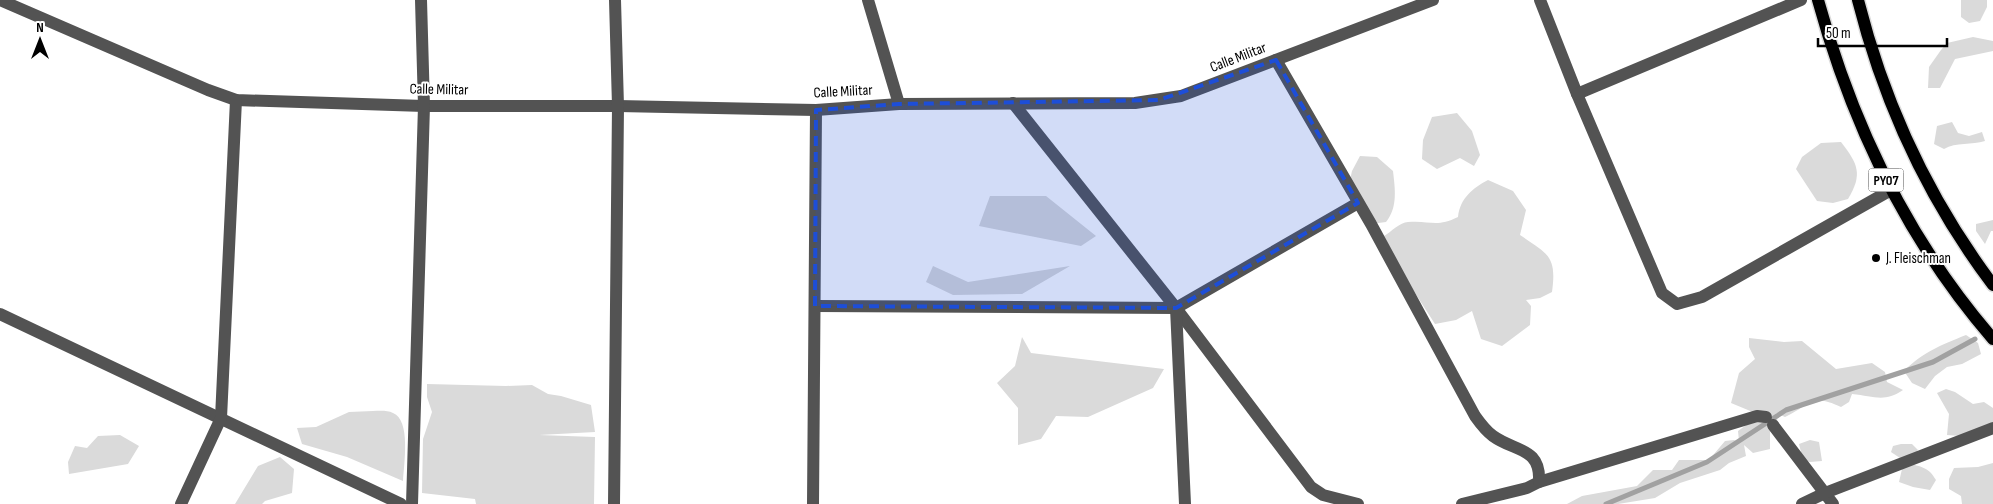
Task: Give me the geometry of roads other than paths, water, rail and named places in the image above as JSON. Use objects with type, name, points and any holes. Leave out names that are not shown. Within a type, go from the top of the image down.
[{"type":"main road","name":"PY07","points":[[1818,0],[1837,64],[1849,96],[1891,190],[1934,261],[1993,339]]},
{"type":"main road","name":"PY07","points":[[1858,0],[1880,73],[1902,132],[1958,235],[1993,285]]},
{"type":"street","name":"Calle Militar","points":[[0,0],[208,90],[236,100],[424,106],[618,106],[816,110],[899,104],[1135,103],[1159,100],[1181,96],[1433,0]]},
{"type":"street","points":[[412,504],[424,106],[422,0]]},
{"type":"street","points":[[614,504],[618,106],[615,0]]},
{"type":"street","points":[[868,0],[899,104]]},
{"type":"street","points":[[1540,0],[1577,94],[1662,293],[1677,304],[1702,297],[1891,190]]},
{"type":"street","points":[[1577,94],[1801,0]]},
{"type":"street","points":[[1276,60],[1371,224],[1475,416],[1494,437],[1536,460],[1540,469],[1539,482]]},
{"type":"street","points":[[181,504],[221,418],[236,100]]},
{"type":"street","points":[[1013,103],[1176,308],[1311,487],[1323,494],[1358,504]]},
{"type":"street","points":[[813,504],[816,110]]},
{"type":"street","points":[[816,306],[1176,308],[1358,203]]},
{"type":"street","points":[[1176,308],[1185,504]]},
{"type":"street","points":[[0,314],[401,504]]},
{"type":"street","points":[[1462,504],[1527,488],[1539,482],[1757,416],[1770,421],[1834,504]]},
{"type":"street","points":[[1802,504],[1825,493],[1993,428]]},
{"type":"waterway","points":[[1606,504],[1707,462],[1786,410],[1933,362],[1975,339]]},
{"type":"place","name":"J. Fleischman","points":[[1876,258]]}]
